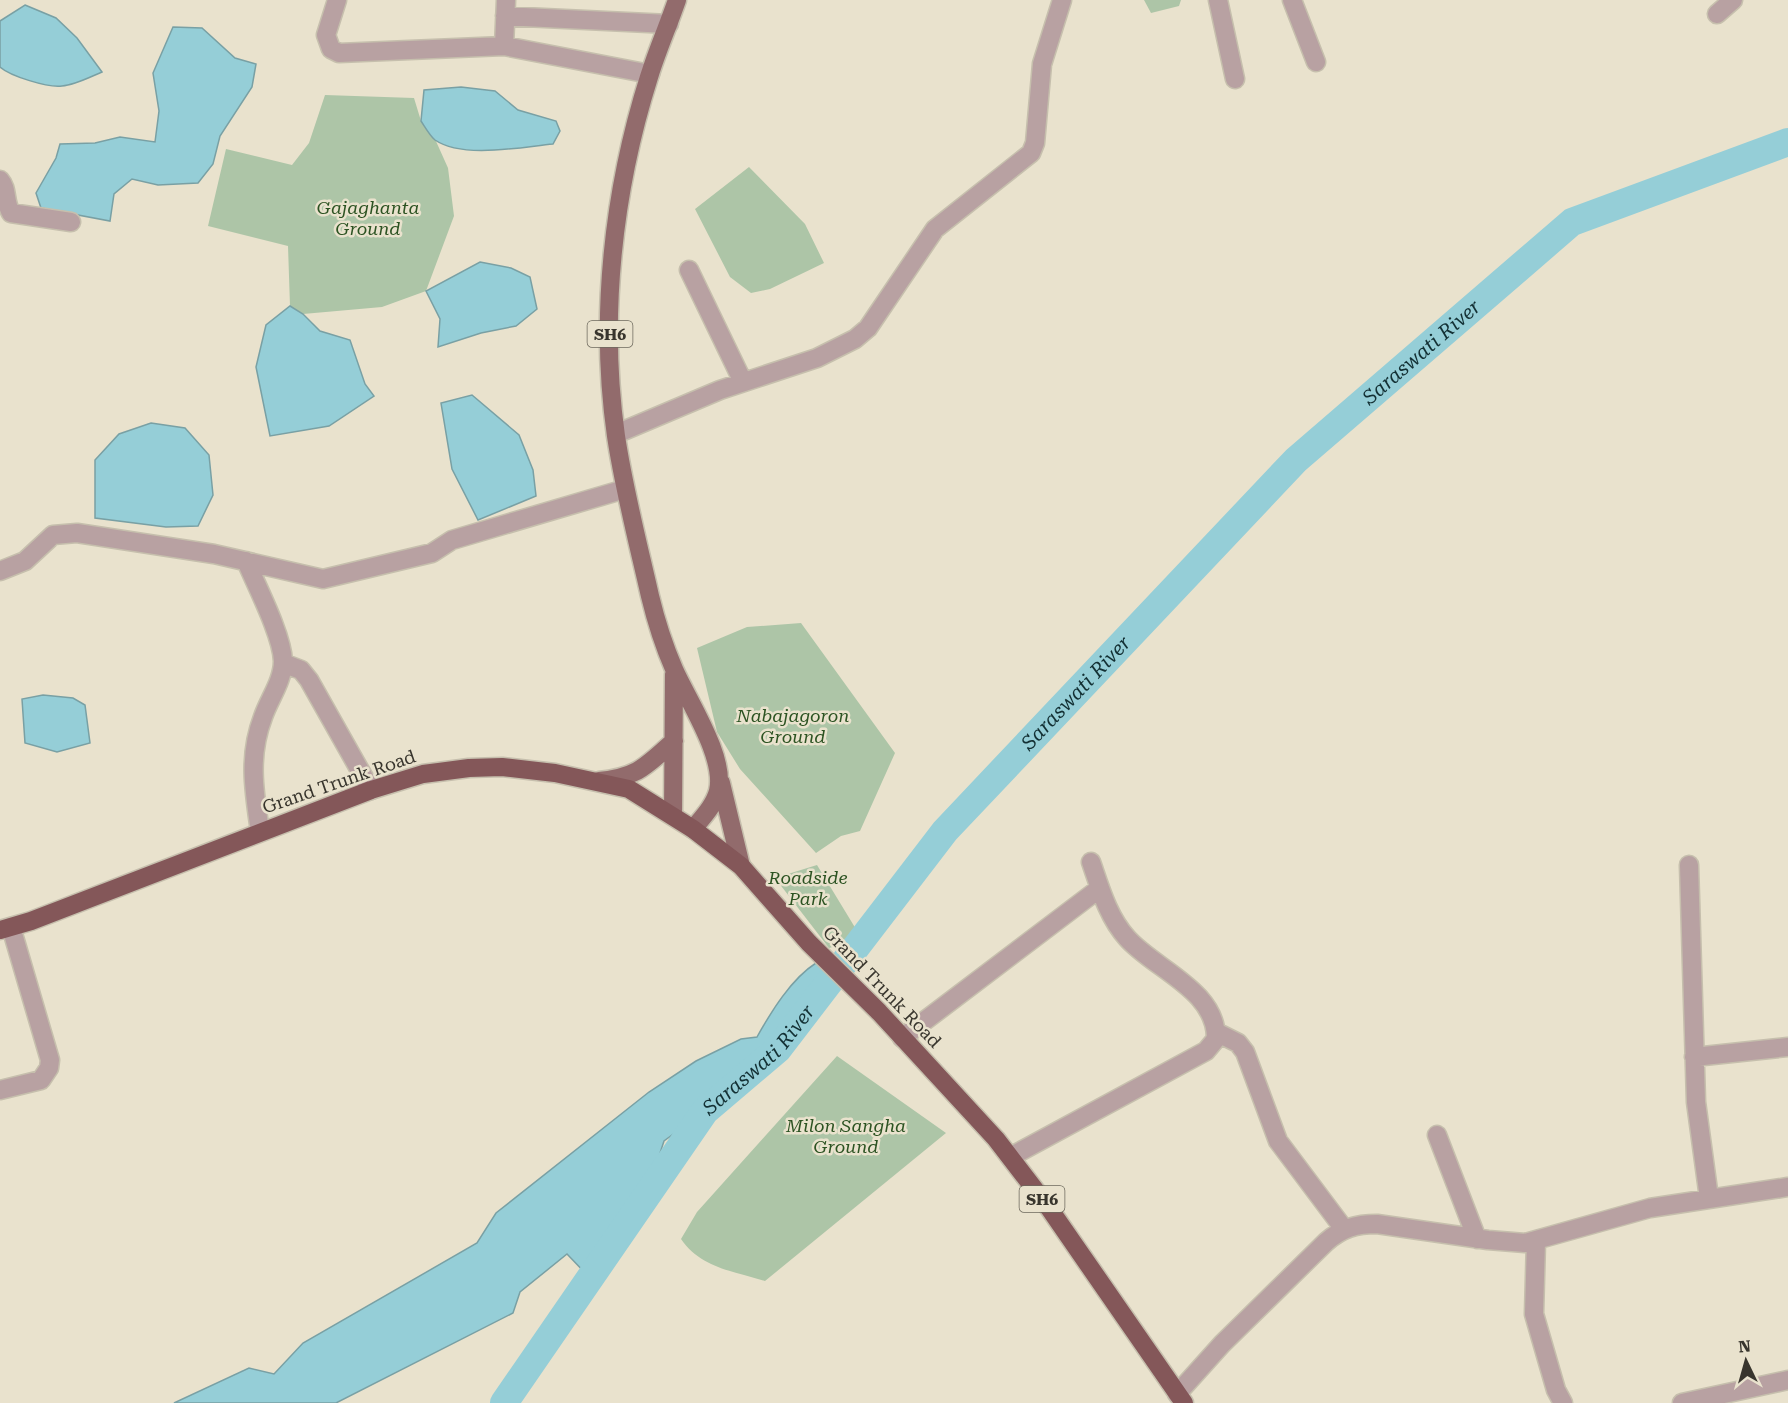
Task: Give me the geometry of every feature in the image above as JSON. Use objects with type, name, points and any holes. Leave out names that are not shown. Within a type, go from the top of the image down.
[{"type":"highway","name":"Grand Trunk Road","points":[[6,928],[165,870],[260,831],[371,790],[423,774],[502,767],[597,781],[629,789],[693,829],[741,866],[809,943],[879,1012],[1010,1157],[1049,1208],[1180,1398]]},
{"type":"main road","name":"SH6","points":[[678,0],[650,74],[621,190],[615,239],[610,338],[616,434],[625,489],[656,619],[674,669],[705,733],[719,776]]},
{"type":"main road","name":"SH6","points":[[673,816],[674,669]]},
{"type":"main road","points":[[597,781],[623,778],[637,772],[674,741]]},
{"type":"main road","points":[[693,829],[715,799],[719,776]]},
{"type":"main road","points":[[719,776],[741,866]]},
{"type":"street","points":[[337,0],[326,35],[331,49],[339,53],[504,46],[650,74]]},
{"type":"street","points":[[616,434],[743,382],[817,358],[855,339],[868,328],[935,229],[1031,153],[1035,143],[1042,64],[1062,0]]},
{"type":"street","points":[[1218,0],[1235,80]]},
{"type":"street","points":[[1292,0],[1316,62]]},
{"type":"street","points":[[1717,14],[1733,0]]},
{"type":"street","points":[[504,46],[506,8],[669,24]]},
{"type":"street","points":[[0,180],[4,184],[5,204],[11,213],[71,222]]},
{"type":"street","points":[[689,270],[743,382]]},
{"type":"street","points":[[0,571],[25,561],[53,535],[77,533],[246,561],[323,579],[432,553],[452,540],[625,489]]},
{"type":"street","points":[[246,561],[275,632],[283,663],[278,682],[262,718],[253,756],[253,781],[260,831]]},
{"type":"street","points":[[283,663],[301,670],[309,680],[371,790]]},
{"type":"street","points":[[1010,1157],[1214,1045],[1216,1032],[1210,1016],[1192,991],[1125,936],[1107,906],[1091,862]]},
{"type":"street","points":[[1689,865],[1694,1057],[1699,1134],[1709,1198]]},
{"type":"street","points":[[902,1038],[1100,888]]},
{"type":"street","points":[[0,1090],[41,1080],[49,1068],[50,1060],[6,928]]},
{"type":"street","points":[[1216,1032],[1238,1043],[1245,1052],[1278,1141],[1344,1229]]},
{"type":"street","points":[[1694,1057],[1788,1047]]},
{"type":"street","points":[[1437,1135],[1477,1239]]},
{"type":"street","points":[[1180,1398],[1246,1321],[1331,1238],[1344,1229],[1359,1224],[1377,1224],[1512,1243],[1536,1240],[1650,1209],[1788,1187]]},
{"type":"street","points":[[1536,1240],[1534,1314],[1556,1390],[1563,1403]]},
{"type":"street","points":[[1682,1403],[1788,1380]]},
{"type":"green space","points":[[1144,0],[1181,0],[1179,6],[1151,13]]},
{"type":"green space","name":"Gajaghanta Ground","points":[[325,95],[414,98],[421,121],[435,139],[448,168],[454,216],[426,291],[382,307],[303,314],[290,306],[288,246],[208,226],[226,149],[292,165],[309,143]]},
{"type":"green space","points":[[749,167],[805,224],[824,263],[770,289],[751,293],[730,277],[695,209]]},
{"type":"green space","name":"Nabajagoron Ground","points":[[801,623],[895,753],[860,831],[841,836],[816,853],[740,769],[717,732],[697,648],[747,627]]},
{"type":"green space","name":"Roadside Park","points":[[817,865],[862,939],[829,948],[775,878]]},
{"type":"green space","name":"Milon Sangha Ground","points":[[837,1056],[946,1133],[765,1281],[718,1267],[698,1256],[681,1239],[697,1212]]},
{"type":"water","points":[[25,5],[56,18],[77,38],[102,72],[72,84],[56,86],[20,77],[0,67],[0,21]]},
{"type":"water","points":[[173,27],[202,28],[235,58],[256,64],[252,87],[220,136],[213,164],[198,183],[158,185],[132,179],[114,194],[110,221],[41,208],[36,193],[56,158],[60,144],[95,143],[120,137],[155,142],[159,111],[153,73]]},
{"type":"water","points":[[461,87],[495,91],[518,110],[556,121],[560,131],[553,144],[493,150],[447,146],[435,140],[421,121],[424,90]]},
{"type":"water","points":[[480,262],[511,268],[530,277],[537,309],[516,326],[481,333],[438,347],[440,319],[426,291]]},
{"type":"water","points":[[290,306],[303,314],[320,331],[350,340],[365,384],[374,396],[329,426],[270,436],[256,367],[266,325]]},
{"type":"water","points":[[472,395],[519,435],[533,470],[536,496],[478,520],[452,469],[441,403]]},
{"type":"water","points":[[151,423],[185,428],[209,455],[213,495],[198,526],[166,527],[95,518],[95,460],[119,434]]},
{"type":"water","points":[[43,695],[73,698],[85,705],[90,743],[57,752],[25,743],[22,699]]},
{"type":"water","points":[[816,963],[832,979],[778,1049],[705,1111],[664,1141],[646,1196],[590,1278],[567,1254],[520,1292],[513,1313],[336,1403],[174,1403],[249,1368],[274,1374],[303,1343],[477,1243],[496,1213],[649,1092],[696,1061],[741,1039],[757,1037],[790,987]]},
{"type":"waterway","name":"Saraswati River","points":[[504,1403],[705,1111],[778,1049],[945,831],[1296,460],[1572,222],[1788,142]]}]
